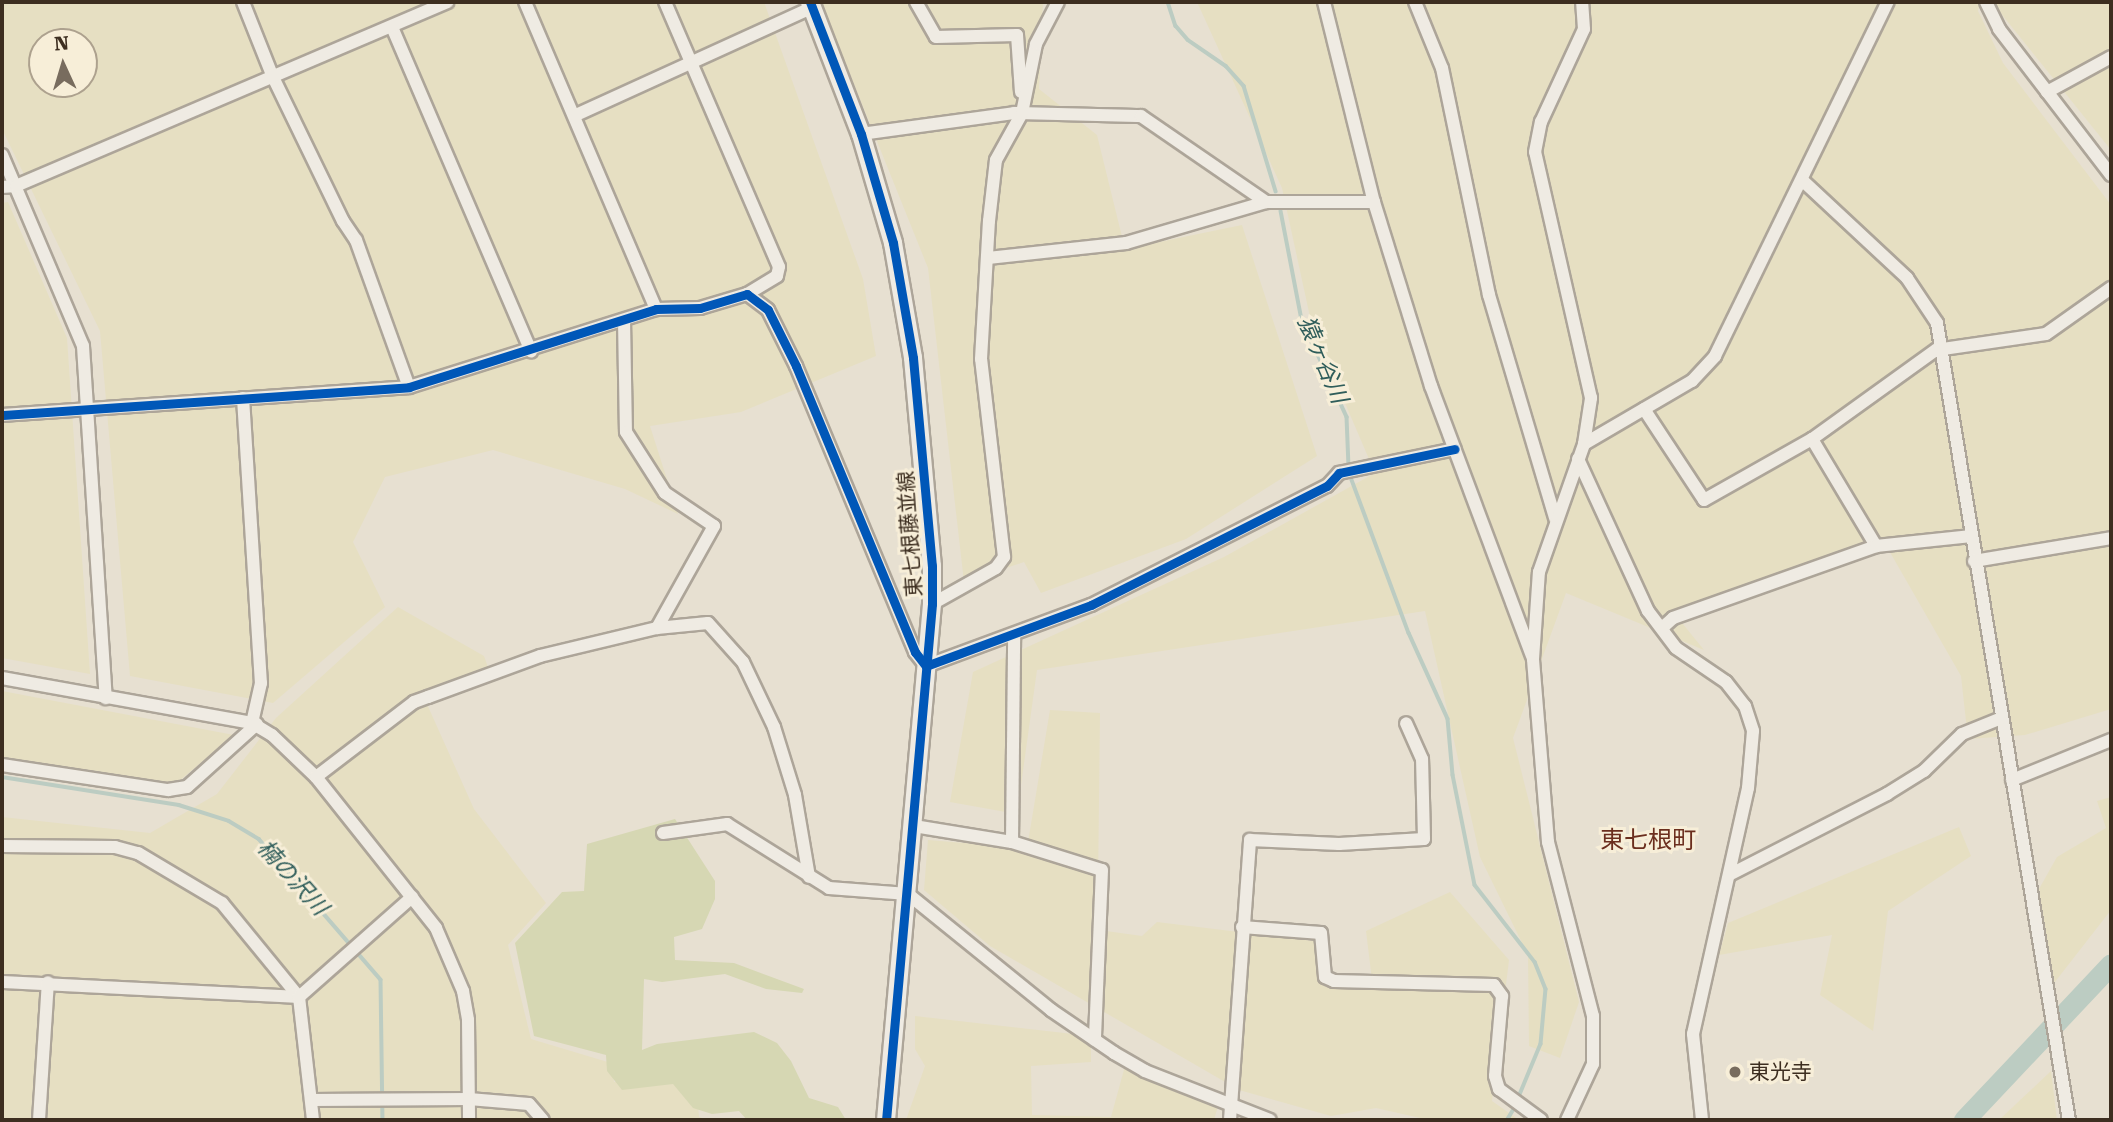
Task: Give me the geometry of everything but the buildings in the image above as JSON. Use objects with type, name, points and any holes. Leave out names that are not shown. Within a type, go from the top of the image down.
[{"type":"main road","name":"東七根藤並線","points":[[811,4],[861,134],[893,243],[913,358],[932,604],[886,1120]]},
{"type":"street","points":[[243,2],[272,75],[342,221],[356,240],[409,387]]},
{"type":"street","points":[[2,187],[16,186],[447,2]]},
{"type":"street","points":[[525,2],[576,115],[656,309]]},
{"type":"street","points":[[2,415],[87,406],[409,387],[531,352],[656,309],[700,308],[747,294],[776,276],[779,267],[665,2]]},
{"type":"street","points":[[916,2],[936,37],[1020,38],[1022,113]]},
{"type":"street","points":[[932,604],[996,568],[1005,552],[983,377],[988,258],[996,160],[1022,113],[1036,44],[1058,2]]},
{"type":"street","points":[[1324,2],[1374,202],[1455,449],[1533,659]]},
{"type":"street","points":[[1415,2],[1442,68],[1489,295],[1555,518]]},
{"type":"street","points":[[1567,1120],[1593,1064],[1594,1027],[1548,842],[1533,659],[1539,572],[1555,518],[1584,444],[1591,383],[1535,152],[1541,122],[1584,29],[1582,2]]},
{"type":"street","points":[[1584,444],[1692,381],[1715,356],[1888,2]]},
{"type":"street","points":[[1986,2],[1991,18],[2111,175]]},
{"type":"street","points":[[576,115],[692,64],[811,4]]},
{"type":"street","points":[[391,27],[531,352]]},
{"type":"street","points":[[2047,92],[2111,57]]},
{"type":"street","points":[[861,134],[1022,113],[1151,119],[1266,202]]},
{"type":"street","points":[[2,155],[81,339],[106,698]]},
{"type":"street","points":[[1802,180],[1907,278],[1937,323],[1999,719],[2063,1066],[2069,1120]]},
{"type":"street","points":[[988,258],[1126,243],[1266,202],[1374,202]]},
{"type":"street","points":[[1644,409],[1703,500],[1812,439],[1940,348],[2046,334],[2111,288]]},
{"type":"street","points":[[747,294],[768,310],[796,366],[915,652],[926,666],[1091,606],[1327,486],[1339,473],[1455,449]]},
{"type":"street","points":[[624,320],[626,432],[665,493],[714,526],[657,628]]},
{"type":"street","points":[[2,765],[178,789],[187,787],[255,723],[261,683],[243,398]]},
{"type":"street","points":[[1812,439],[1876,546]]},
{"type":"street","points":[[1578,459],[1637,593],[1676,648],[1726,682],[1745,706],[1753,731],[1751,766],[1730,874],[1693,1034],[1702,1120]]},
{"type":"street","points":[[1662,628],[1673,618],[1876,546],[1970,537]]},
{"type":"street","points":[[1975,561],[2111,538]]},
{"type":"street","points":[[316,777],[414,702],[540,656],[657,628],[708,623],[743,662],[759,690],[788,772],[809,877]]},
{"type":"street","points":[[1012,842],[1014,634]]},
{"type":"street","points":[[2,678],[255,723],[316,777],[436,928],[463,991],[468,1020],[470,1120]]},
{"type":"street","points":[[1730,874],[1887,794],[1924,771],[1962,734],[1999,719]]},
{"type":"street","points":[[1230,1114],[1250,840],[1339,844],[1424,839],[1423,759],[1406,723]]},
{"type":"street","points":[[2012,780],[2111,740]]},
{"type":"street","points":[[663,833],[727,824],[829,888],[908,894],[1095,1040],[1145,1071],[1230,1114],[1270,1120]]},
{"type":"street","points":[[914,826],[1012,842],[1102,870],[1095,1040]]},
{"type":"street","points":[[2,846],[105,844],[138,853],[222,903],[299,997],[313,1120]]},
{"type":"street","points":[[2,982],[48,982],[166,993],[299,997],[412,897]]},
{"type":"street","points":[[1242,927],[1321,933],[1325,977],[1334,981],[1494,985],[1502,996],[1495,1076],[1499,1089],[1541,1120]]},
{"type":"street","points":[[39,1120],[48,982]]},
{"type":"street","points":[[312,1100],[470,1099],[529,1104],[543,1120]]},
{"type":"shaded area","points":[[2,2],[764,2],[863,279],[876,356],[741,412],[650,426],[678,514],[625,489],[493,450],[385,477],[353,542],[385,607],[273,703],[130,676],[100,331],[2,129]]},
{"type":"shaded area","points":[[821,2],[1043,2],[1039,89],[1097,135],[1125,249],[1242,225],[1317,456],[1186,539],[1041,593],[1024,562],[964,582],[928,268]]},
{"type":"shaded area","points":[[1197,2],[1980,2],[1978,11],[2003,63],[2111,205],[2111,709],[2025,735],[1968,739],[1961,676],[1883,540],[1674,613],[1704,650],[1566,593],[1513,738],[1579,1002],[1560,1058],[1529,1046],[1528,955],[1480,857],[1425,611],[1037,670],[1017,814],[950,802],[973,672],[1224,557],[1375,473],[1312,326],[1282,188]]},
{"type":"shaded area","points":[[1996,2],[2111,2],[2111,150],[1995,6]]},
{"type":"shaded area","points":[[8,202],[67,338],[90,674],[2,658],[2,203]]},
{"type":"shaded area","points":[[398,607],[484,656],[490,673],[422,693],[474,809],[546,903],[508,945],[531,1039],[611,1063],[614,1082],[696,1079],[699,1117],[708,1120],[2,1120],[2,817],[150,833],[217,794],[276,718]]},
{"type":"shaded area","points":[[2,691],[234,735],[172,787],[2,762]]},
{"type":"shaded area","points":[[1050,710],[1100,713],[1098,887],[1106,931],[1142,936],[1157,922],[1314,941],[1319,981],[1372,980],[1366,931],[1450,892],[1509,960],[1492,1101],[1519,1120],[1429,1120],[1376,1108],[1331,1116],[1239,1090],[990,946],[924,890],[928,840],[1027,848]]},
{"type":"shaded area","points":[[2111,797],[2111,910],[2051,987],[2039,889],[2057,857],[2106,828],[2097,801]]},
{"type":"shaded area","points":[[1959,827],[1971,856],[1888,911],[1873,1031],[1820,995],[1832,935],[1719,955],[1728,923]]},
{"type":"shaded area","points":[[915,1016],[1073,1034],[1091,1045],[1091,1062],[1031,1066],[1032,1115],[1111,1117],[1125,1066],[1218,1106],[1214,1120],[906,1120],[925,1066],[915,1049]]},
{"type":"shaded area","points":[[2051,1071],[2057,1120],[1999,1120]]},
{"type":"green space","points":[[675,819],[715,881],[715,899],[702,929],[674,937],[675,960],[734,963],[804,989],[802,993],[766,989],[725,974],[662,982],[644,979],[642,1050],[657,1044],[754,1032],[777,1043],[791,1061],[809,1098],[838,1107],[846,1120],[747,1120],[739,1111],[712,1114],[693,1108],[673,1084],[622,1090],[607,1071],[606,1055],[534,1036],[515,943],[562,892],[584,891],[587,844]]},
{"type":"waterway","name":"猿ヶ谷川","points":[[1168,2],[1176,26],[1188,40],[1226,66],[1244,86],[1276,191]]},
{"type":"waterway","name":"猿ヶ谷川","points":[[1281,211],[1302,320],[1347,417],[1349,466]]},
{"type":"waterway","points":[[1352,480],[1409,633],[1448,719],[1453,775],[1475,885],[1535,962],[1546,989],[1541,1044],[1519,1097]]},
{"type":"waterway","name":"楠の沢川","points":[[2,777],[179,805],[229,821],[259,839],[381,980],[383,1120]]},
{"type":"waterway","points":[[1964,1120],[2111,964]]},
{"type":"waterway","points":[[1507,1120],[1513,1110]]},
{"type":"cycle path","points":[[810,2],[861,134],[893,243],[913,358],[932,566],[932,604],[886,1120]]},
{"type":"cycle path","points":[[2,415],[409,387],[656,309],[700,308],[747,294],[768,310],[796,366],[915,652],[926,666],[1091,605],[1327,486],[1339,473],[1455,449]]},
{"type":"place","name":"東光寺","points":[[1735,1072]]},
{"type":"district","name":"東七根町","points":[[1648,841]]}]
